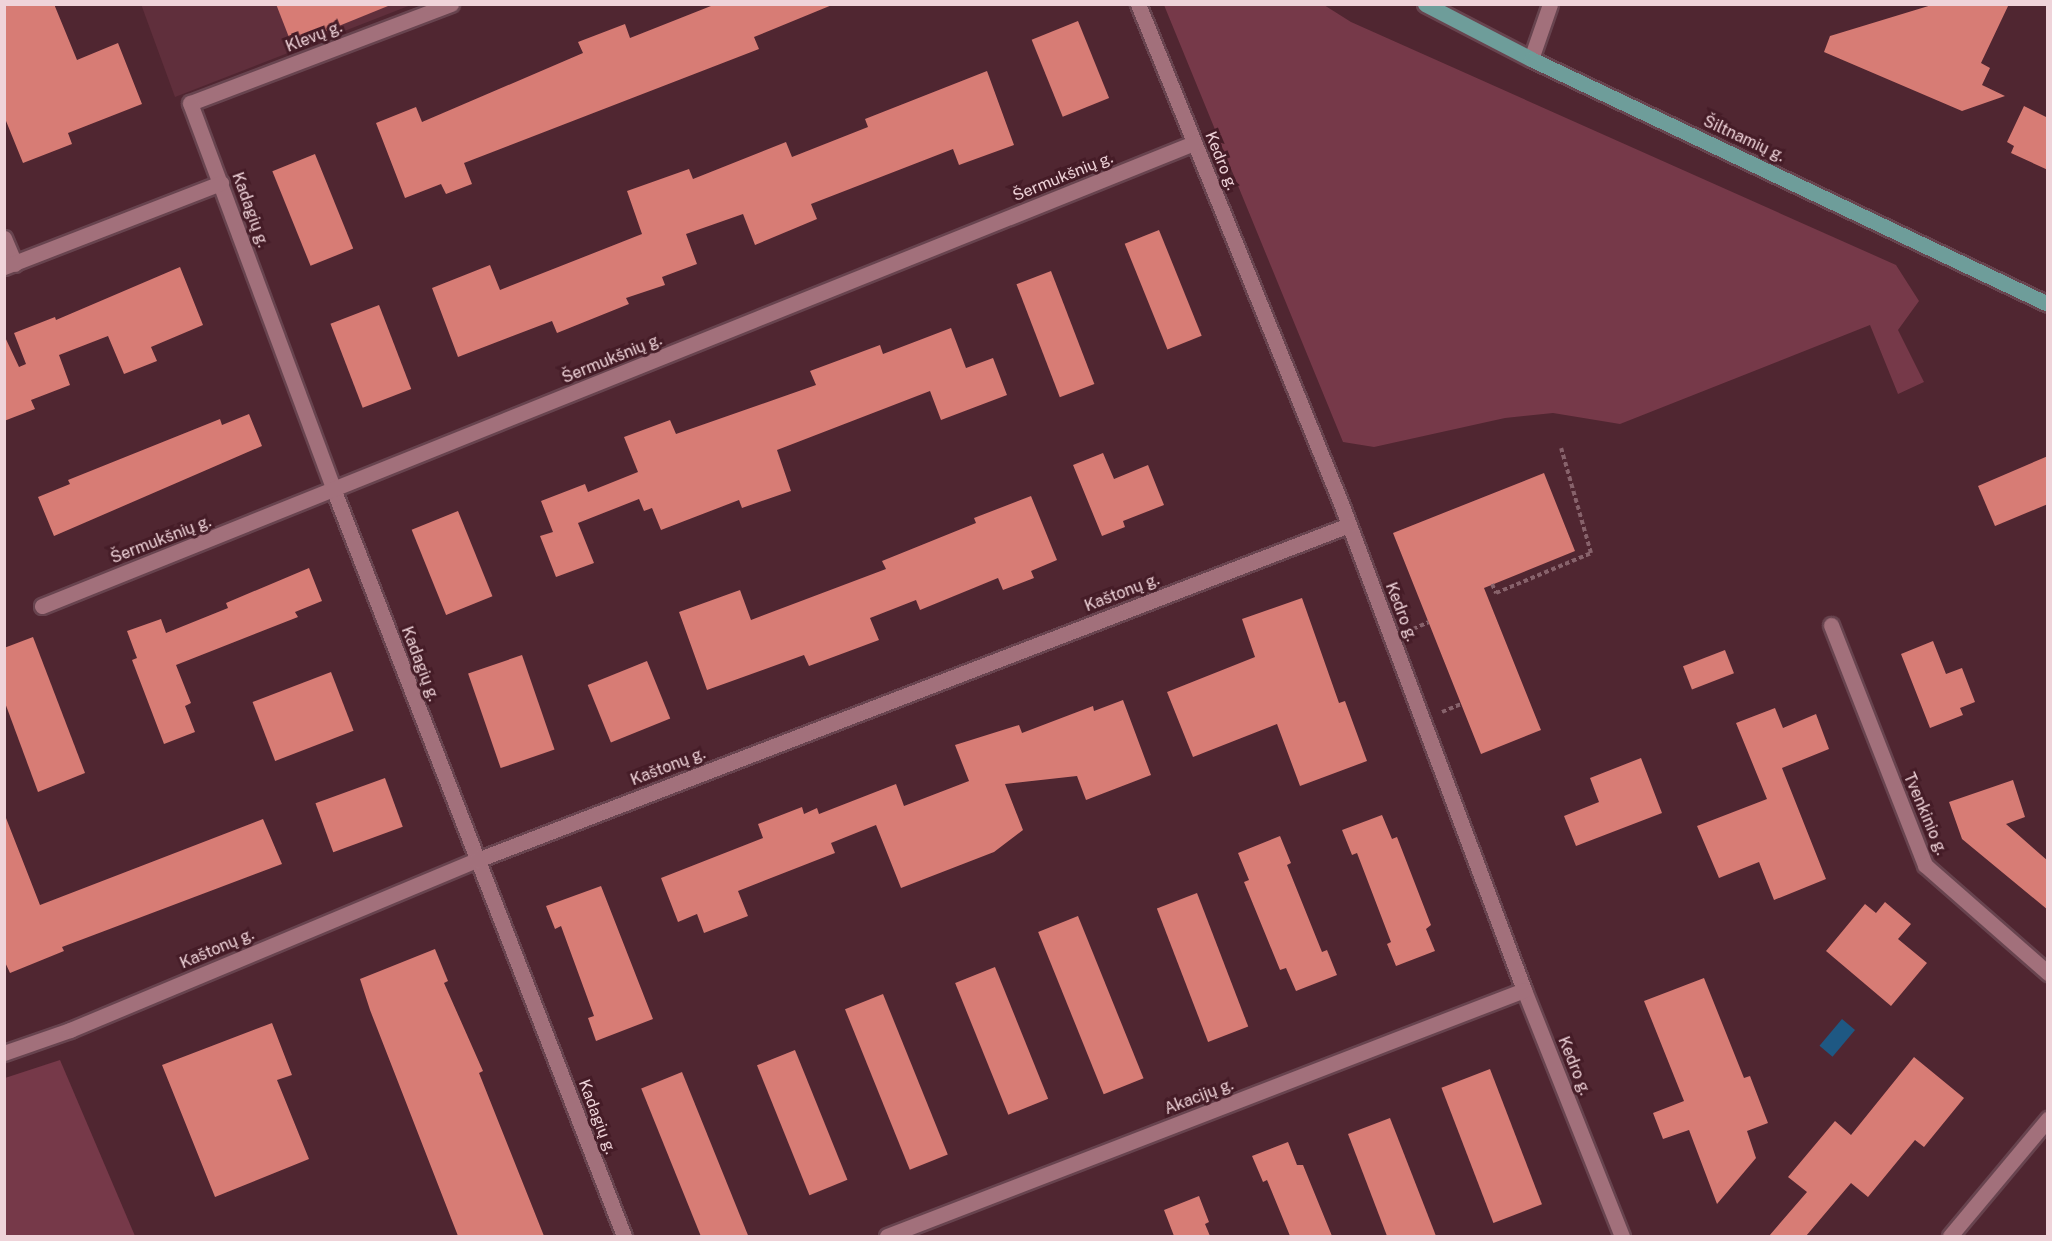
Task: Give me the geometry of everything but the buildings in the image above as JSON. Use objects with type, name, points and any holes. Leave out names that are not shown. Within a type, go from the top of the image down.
[{"type":"main road","name":"Šiltnamių g.","points":[[1425,4],[1531,59],[2048,304]]},
{"type":"street","name":"Klevų g.","points":[[190,103],[451,4]]},
{"type":"street","name":"Kedro g.","points":[[1138,4],[1349,525],[1524,990],[1622,1236]]},
{"type":"street","points":[[1531,59],[1550,4]]},
{"type":"street","name":"Kadagių g.","points":[[190,103],[334,491],[624,1236]]},
{"type":"street","name":"Šermukšnių g.","points":[[42,606],[334,491],[1194,143]]},
{"type":"street","points":[[4,238],[10,266],[221,183]]},
{"type":"street","name":"Kaštonų g.","points":[[4,1053],[70,1030],[477,860],[1349,525]]},
{"type":"street","name":"Tvenkinio g.","points":[[1831,625],[1925,865],[2048,973]]},
{"type":"street","name":"Akacijų g.","points":[[887,1236],[1524,990]]},
{"type":"street","points":[[1950,1236],[2048,1119]]},
{"type":"path","points":[[1492,585],[1496,593],[1591,553],[1561,447]]},
{"type":"path","points":[[1538,566],[1542,573]]},
{"type":"shaded area","points":[[141,4],[411,5],[175,97]]},
{"type":"shaded area","points":[[1164,5],[1324,5],[1351,22],[1896,265],[1919,301],[1898,330],[1924,382],[1898,394],[1870,325],[1620,424],[1553,413],[1505,418],[1374,447],[1343,442]]},
{"type":"shaded area","points":[[60,1060],[135,1236],[5,1236],[5,1078]]},
{"type":"water","points":[[1842,1019],[1855,1030],[1833,1057],[1820,1046]]}]
